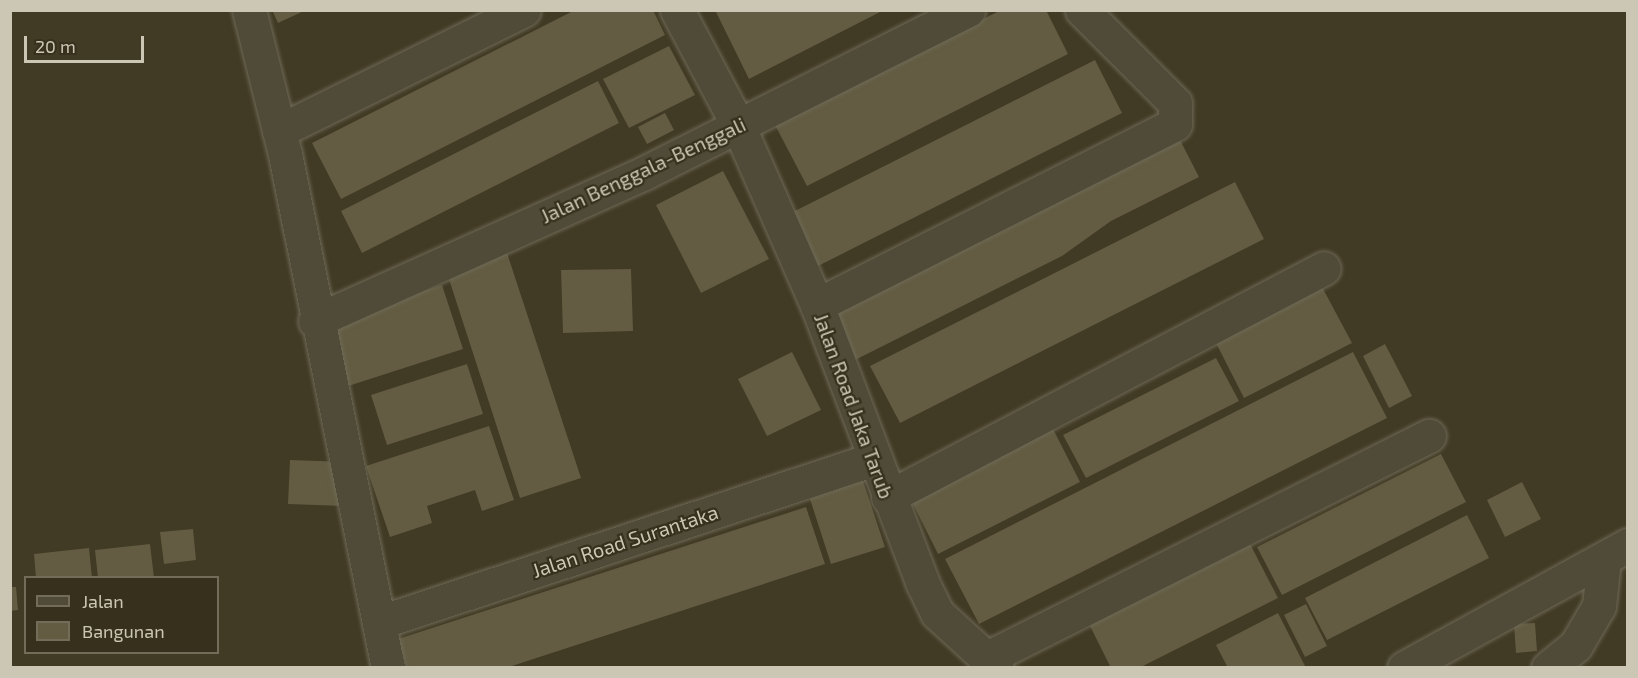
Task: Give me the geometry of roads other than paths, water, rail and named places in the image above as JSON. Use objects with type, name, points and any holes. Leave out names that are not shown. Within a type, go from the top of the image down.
[{"type":"street","points":[[249,10],[279,131],[315,321],[388,668]]},
{"type":"street","points":[[279,131],[524,10]]},
{"type":"street","name":"Jalan Road Jaka Tarub","points":[[677,10],[738,125],[817,304],[871,460],[937,613],[991,663]]},
{"type":"street","name":"Jalan Benggala-Benggali","points":[[315,321],[738,125],[968,10]]},
{"type":"street","points":[[817,304],[1175,124],[1175,104],[1082,10]]},
{"type":"street","points":[[888,497],[1324,268]]},
{"type":"street","points":[[991,663],[1429,436]]},
{"type":"street","name":"Jalan Road Surantaka","points":[[380,622],[871,460]]},
{"type":"street","points":[[1404,668],[1616,552]]},
{"type":"street","points":[[1548,668],[1576,645],[1599,606],[1616,552]]}]
